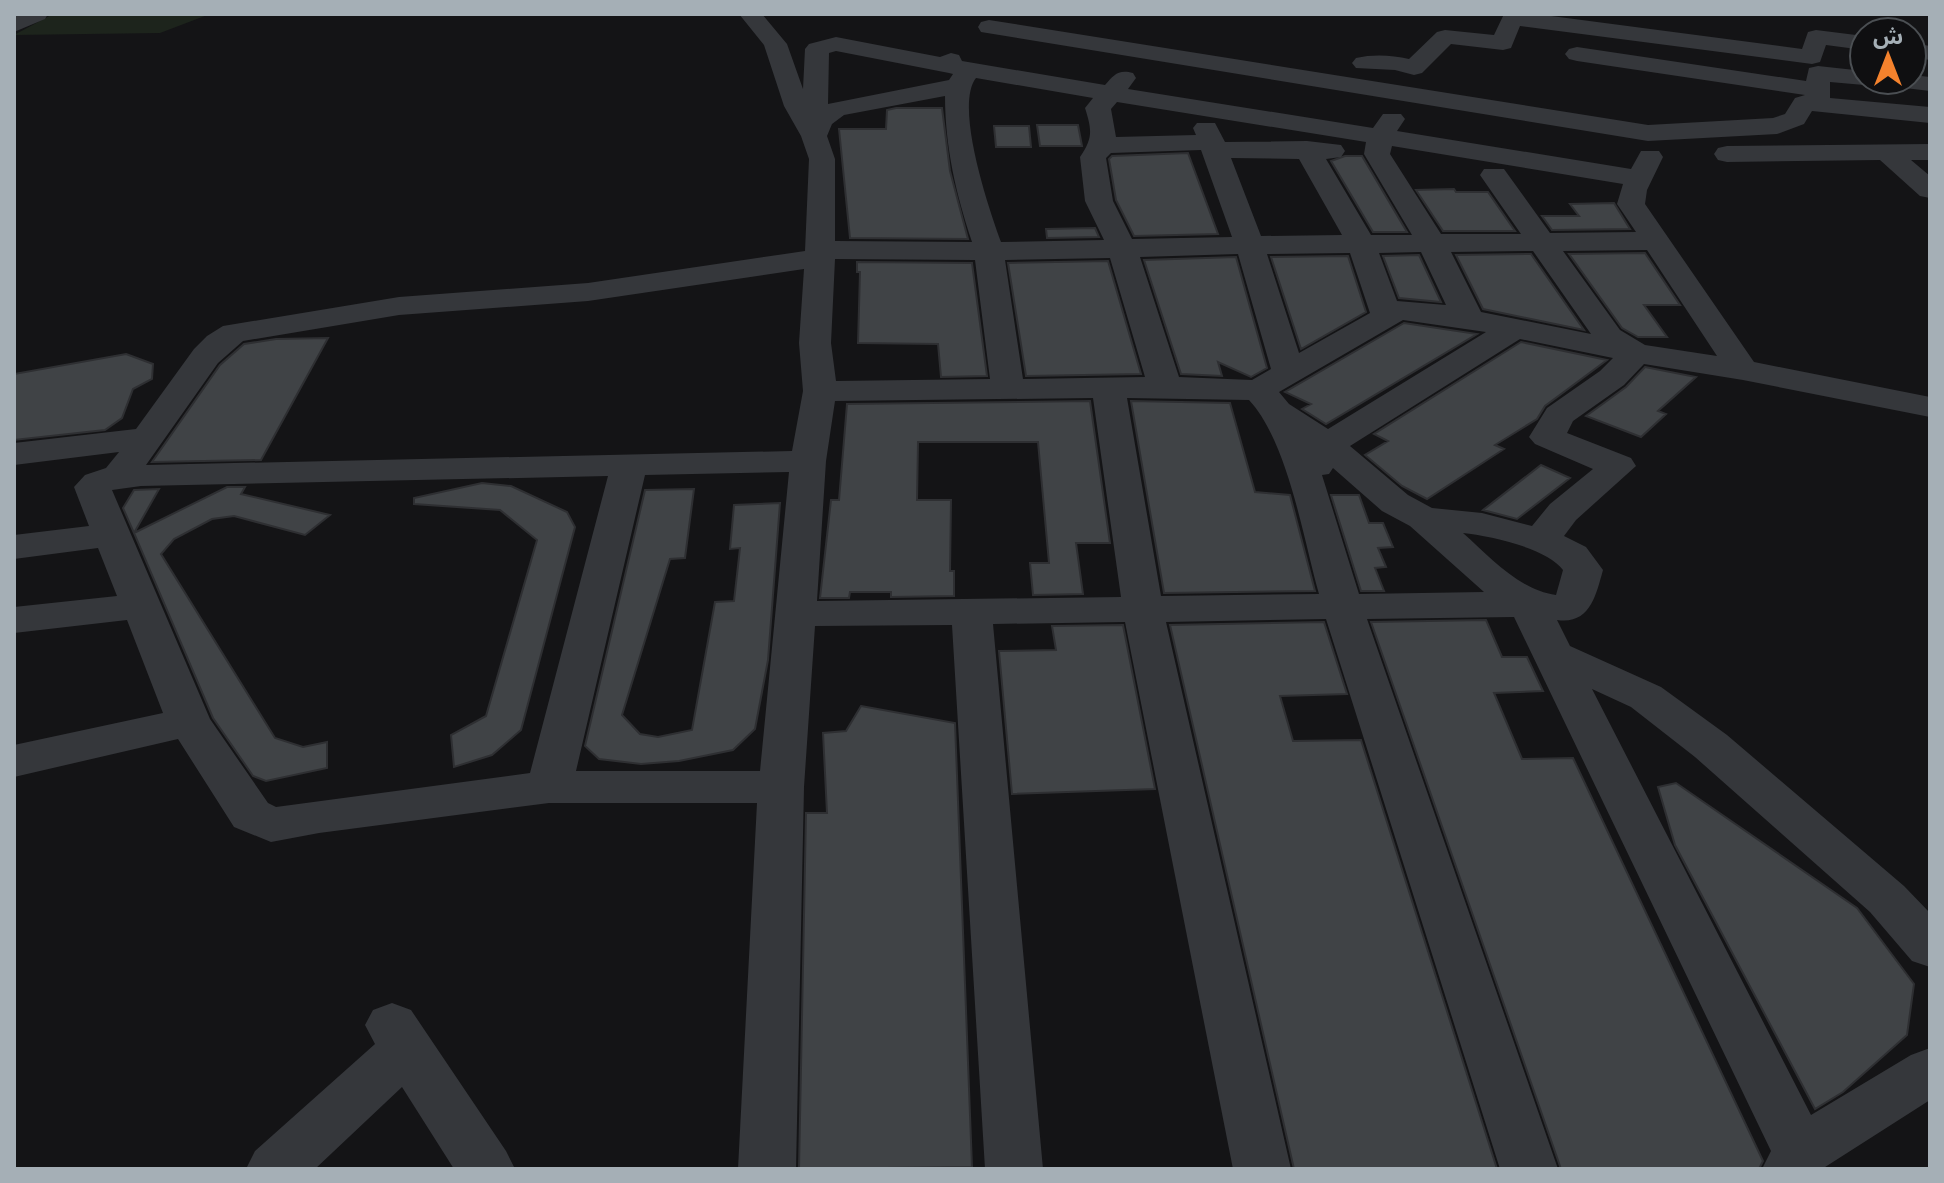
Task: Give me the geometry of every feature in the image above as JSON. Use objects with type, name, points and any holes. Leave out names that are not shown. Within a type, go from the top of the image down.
[{"type":"street","points":[[14,25],[37,14]]},
{"type":"street","points":[[750,14],[775,44],[797,106],[814,136],[822,159],[815,343],[820,391],[808,461],[781,787],[767,1169]]},
{"type":"street","points":[[814,136],[821,120],[836,109],[952,74],[989,27],[1018,14],[1408,92],[1646,156],[1777,126],[1795,119],[1816,81],[1816,37],[1848,41]]},
{"type":"street","points":[[989,27],[1414,68],[1445,37],[1511,44],[1518,16],[1816,81],[1930,115]]},
{"type":"street","points":[[1160,44],[1098,108],[1103,125],[1103,145],[1093,157],[1099,201],[1123,250],[1165,387]]},
{"type":"street","points":[[814,136],[817,49],[824,45],[850,45],[952,74],[1111,93],[1379,146]]},
{"type":"street","points":[[1551,50],[1816,81],[1848,79]]},
{"type":"street","points":[[952,74],[958,135],[973,204],[989,250],[1008,389]]},
{"type":"street","points":[[1379,146],[1408,92]]},
{"type":"street","points":[[1103,145],[1211,140],[1307,149],[1379,146],[1646,156],[1930,152]]},
{"type":"street","points":[[1211,140],[1250,245],[1288,372]]},
{"type":"street","points":[[1379,146],[1469,320]]},
{"type":"street","points":[[1307,149],[1362,245],[1387,315]]},
{"type":"street","points":[[1887,153],[1930,190]]},
{"type":"street","points":[[1646,156],[1631,204],[1743,370]]},
{"type":"street","points":[[1494,175],[1609,337],[1636,353]]},
{"type":"street","points":[[118,478],[214,346],[225,337],[248,329],[399,306],[522,299],[633,286],[820,254],[1657,241]]},
{"type":"street","points":[[1266,399],[1288,372],[1398,310],[1515,328],[1930,407]]},
{"type":"street","points":[[1306,488],[1327,445],[1515,328]]},
{"type":"street","points":[[1541,540],[1563,512],[1618,466],[1547,437],[1559,415],[1612,378],[1636,353]]},
{"type":"street","points":[[820,391],[1165,387],[1266,399],[1327,445],[1395,503],[1423,518],[1494,581],[1528,604],[1796,1160],[1930,1071]]},
{"type":"street","points":[[1109,389],[1143,611],[1262,1169]]},
{"type":"street","points":[[1266,399],[1294,443],[1343,608],[1529,1169]]},
{"type":"street","points":[[14,454],[145,438]]},
{"type":"street","points":[[781,787],[549,787],[319,816],[271,825],[251,815],[189,722],[92,487],[99,480],[118,478],[808,461]]},
{"type":"street","points":[[549,787],[629,465]]},
{"type":"street","points":[[795,614],[1528,604],[1565,609],[1575,600],[1583,570],[1572,555],[1541,540],[1482,524],[1423,518]]},
{"type":"street","points":[[14,547],[110,535]]},
{"type":"street","points":[[14,620],[141,606]]},
{"type":"street","points":[[972,612],[1014,1169]]},
{"type":"street","points":[[1554,655],[1646,697],[1711,746],[1887,899],[1930,947]]},
{"type":"street","points":[[14,761],[189,722]]},
{"type":"street","points":[[275,1169],[400,1036],[486,1169]]},
{"type":"shaded area","points":[[53,14],[210,14],[160,33],[14,35]]},
{"type":"building","points":[[942,108],[950,171],[968,239],[850,238],[839,129],[886,129],[887,110]]},
{"type":"building","points":[[1037,125],[1078,125],[1082,146],[1040,146]]},
{"type":"building","points":[[994,126],[1029,126],[1031,147],[996,147]]},
{"type":"building","points":[[1188,153],[1218,234],[1134,236],[1116,200],[1109,159],[1112,156]]},
{"type":"building","points":[[1345,156],[1362,156],[1407,232],[1373,232],[1331,161]]},
{"type":"building","points":[[1454,189],[1456,192],[1488,192],[1515,231],[1443,231],[1416,190]]},
{"type":"building","points":[[1614,203],[1630,229],[1552,230],[1542,216],[1579,216],[1570,204]]},
{"type":"building","points":[[1095,228],[1099,237],[1047,238],[1046,229]]},
{"type":"building","points":[[1645,253],[1680,305],[1644,305],[1667,337],[1638,337],[1622,328],[1569,254]]},
{"type":"building","points":[[1531,254],[1584,330],[1483,309],[1456,255]]},
{"type":"building","points":[[1419,255],[1441,302],[1399,298],[1383,256]]},
{"type":"building","points":[[1348,256],[1366,312],[1301,349],[1271,257]]},
{"type":"building","points":[[1236,257],[1267,368],[1251,377],[1218,362],[1222,376],[1181,374],[1144,260]]},
{"type":"building","points":[[1108,261],[1141,374],[1026,376],[1008,263]]},
{"type":"building","points":[[857,262],[972,263],[987,376],[941,377],[938,344],[858,343],[860,272],[857,272]]},
{"type":"building","points":[[1404,323],[1477,334],[1326,424],[1302,409],[1311,404],[1285,392]]},
{"type":"building","points":[[328,338],[261,460],[152,462],[220,365],[244,344],[276,339]]},
{"type":"building","points":[[1521,342],[1607,360],[1545,406],[1537,419],[1495,445],[1504,449],[1427,499],[1402,486],[1365,455],[1388,441],[1374,434]]},
{"type":"building","points":[[126,354],[153,364],[152,379],[133,389],[122,418],[105,430],[14,440],[14,374]]},
{"type":"building","points":[[1645,367],[1696,377],[1658,411],[1666,414],[1641,437],[1586,416],[1626,387]]},
{"type":"building","points":[[1090,401],[1110,543],[1076,543],[1083,594],[1033,595],[1030,563],[1049,563],[1038,442],[918,442],[917,500],[951,500],[950,571],[954,571],[954,596],[891,597],[891,592],[850,592],[849,598],[820,598],[831,500],[839,500],[847,404]]},
{"type":"building","points":[[1131,401],[1230,403],[1255,492],[1290,495],[1315,591],[1164,593]]},
{"type":"building","points":[[1541,465],[1570,478],[1517,519],[1483,510]]},
{"type":"building","points":[[482,483],[511,486],[567,512],[575,527],[521,730],[492,755],[454,767],[451,735],[486,716],[537,540],[500,510],[414,504],[414,498]]},
{"type":"building","points":[[227,487],[245,487],[241,494],[330,515],[305,535],[234,516],[212,519],[174,539],[161,554],[275,738],[303,747],[327,742],[327,768],[266,781],[253,776],[213,718],[134,533]]},
{"type":"building","points":[[159,489],[134,533],[123,508],[134,490]]},
{"type":"building","points":[[694,489],[685,558],[670,559],[622,715],[640,734],[658,737],[692,730],[715,602],[734,601],[740,548],[730,549],[734,505],[780,503],[768,660],[755,729],[733,750],[679,761],[641,764],[599,759],[585,746],[645,490]]},
{"type":"building","points":[[1331,495],[1359,495],[1369,523],[1383,523],[1393,547],[1378,548],[1386,567],[1375,568],[1384,591],[1361,591]]},
{"type":"building","points":[[1486,620],[1502,657],[1527,657],[1543,691],[1494,693],[1522,759],[1573,758],[1763,1161],[1759,1169],[1561,1169],[1371,622]]},
{"type":"building","points":[[1324,622],[1347,694],[1280,696],[1293,741],[1361,740],[1497,1169],[1294,1169],[1170,625]]},
{"type":"building","points":[[1123,625],[1155,789],[1012,794],[999,651],[1056,650],[1052,626]]},
{"type":"building","points":[[861,706],[955,723],[972,1167],[799,1169],[806,813],[827,813],[823,733],[846,731]]},
{"type":"building","points":[[1676,783],[1857,908],[1914,984],[1907,1035],[1843,1092],[1815,1109],[1675,845],[1658,787]]}]
